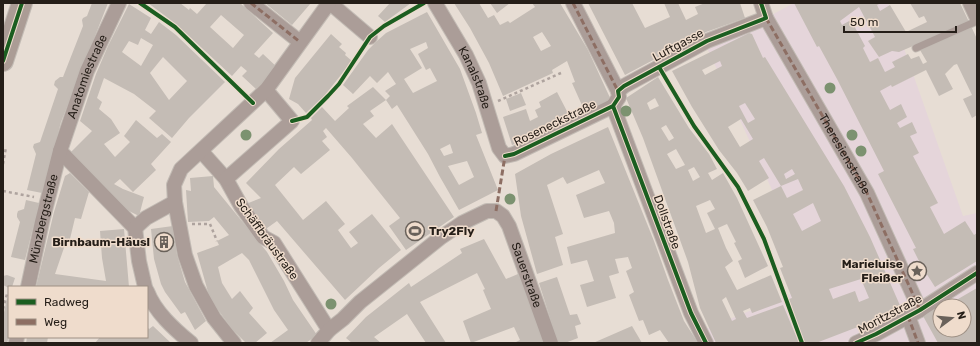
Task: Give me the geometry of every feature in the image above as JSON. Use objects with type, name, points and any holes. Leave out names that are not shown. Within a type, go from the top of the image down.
[{"type":"street","points":[[3,61],[22,3]]},
{"type":"street","name":"Anatomiestraße","points":[[60,151],[87,71],[118,3]]},
{"type":"street","points":[[251,3],[300,42]]},
{"type":"street","points":[[234,343],[214,318],[196,286],[185,255],[175,202],[174,185],[181,169],[266,90],[330,3],[370,37]]},
{"type":"street","name":"Kanalstraße","points":[[436,3],[466,55],[479,83],[499,148],[505,156]]},
{"type":"street","points":[[573,3],[618,91],[619,97],[613,106]]},
{"type":"street","name":"Theresienstraße","points":[[761,3],[766,18],[867,193],[914,313],[918,343]]},
{"type":"street","points":[[970,3],[977,18]]},
{"type":"street","name":"Luftgasse","points":[[618,91],[624,86],[700,45],[766,18]]},
{"type":"street","points":[[226,178],[292,121],[266,90]]},
{"type":"street","name":"Roseneckstraße","points":[[505,156],[514,154],[613,106]]},
{"type":"street","name":"Dollstraße","points":[[613,106],[691,313],[706,343]]},
{"type":"street","points":[[60,151],[134,228],[139,261],[146,286]]},
{"type":"street","name":"Münzbergstraße","points":[[28,286],[60,151]]},
{"type":"street","name":"Schäffbräustraße","points":[[201,151],[226,178],[241,206],[263,236],[274,243],[281,253],[326,338],[360,302],[440,238],[476,215],[487,211],[496,211]]},
{"type":"street","points":[[134,228],[146,218],[175,202]]},
{"type":"street","name":"Sauerstraße","points":[[496,211],[503,216],[509,226],[551,343]]},
{"type":"street","name":"Moritzstraße","points":[[856,343],[914,313],[977,273]]},
{"type":"street","points":[[148,293],[154,304],[167,321],[191,343]]},
{"type":"lane","points":[[916,48],[977,21]]},
{"type":"path","points":[[486,104],[499,100],[561,73]]},
{"type":"path","points":[[3,164],[6,147]]},
{"type":"path","points":[[3,191],[48,200]]},
{"type":"path","points":[[180,225],[210,224],[218,241]]},
{"type":"path","points":[[3,309],[6,294],[8,295]]},
{"type":"shaded area","points":[[794,3],[888,3],[963,216],[977,213],[977,343],[671,343],[815,284],[703,39],[766,18]]},
{"type":"building","points":[[92,3],[108,3],[61,122],[42,193],[27,190],[36,154],[33,147],[34,144],[40,142],[58,89],[54,85],[55,81],[60,77],[63,77],[83,26],[82,20],[87,16]]},
{"type":"building","points":[[148,3],[180,3],[189,10],[190,8],[197,14],[207,3],[240,3],[273,33],[254,54],[259,58],[263,54],[278,68],[257,90],[242,76],[247,71],[241,66],[232,76],[176,24]],"holes":[[[221,15],[244,35],[233,48],[210,27]]]},
{"type":"building","points":[[265,3],[311,3],[292,25]]},
{"type":"building","points":[[390,3],[411,3],[385,22],[378,16]]},
{"type":"building","points":[[454,3],[479,3],[488,18],[494,15],[500,25],[508,21],[510,23],[535,7],[532,3],[560,3],[588,50],[611,100],[585,112],[572,83],[575,82],[567,61],[552,70],[553,73],[503,96],[489,63],[470,28]],"holes":[[[542,32],[551,46],[541,51],[533,37]]]},
{"type":"building","points":[[490,3],[510,3],[497,13]]},
{"type":"building","points":[[588,3],[632,3],[645,28],[670,17],[664,3],[678,3],[686,20],[698,14],[695,7],[705,3],[740,3],[745,18],[706,32],[625,75]]},
{"type":"building","points":[[794,3],[881,3],[877,5],[880,11],[890,5],[906,32],[927,22],[924,16],[919,18],[910,3],[960,3],[969,22],[899,52],[892,51],[879,57],[868,41],[875,37],[859,7],[840,21],[842,25],[851,20],[865,46],[863,48],[870,62],[878,58],[885,72],[895,67],[892,62],[908,54],[911,59],[919,56],[923,64],[927,62],[920,50],[971,26],[977,39],[977,115],[972,118],[963,99],[972,95],[957,64],[945,74],[953,89],[939,96],[926,70],[892,87],[891,85],[880,91],[890,110],[901,104],[907,117],[897,123],[900,128],[912,122],[917,133],[910,136],[919,153],[913,156],[938,203],[930,207],[944,234],[965,221],[974,235],[977,233],[977,261],[935,287],[921,265],[913,249],[916,248],[878,174],[884,171],[837,79],[819,46],[817,47]]},
{"type":"building","points":[[129,4],[151,18],[145,30],[151,34],[159,22],[176,35],[225,82],[189,118],[172,138],[149,118],[156,111],[134,94],[104,78],[97,98],[102,102],[99,109],[111,119],[120,133],[104,144],[115,157],[130,142],[124,136],[136,120],[157,138],[162,134],[171,142],[151,164],[156,170],[133,192],[120,179],[114,184],[144,197],[139,216],[119,206],[70,153],[92,131],[80,121],[96,74]],"holes":[[[141,38],[153,45],[141,66],[122,52],[129,41],[138,45]],[[163,57],[187,81],[169,100],[150,73]]]},
{"type":"building","points":[[427,12],[460,69],[482,133],[476,135],[498,190],[459,210],[428,154],[397,105],[392,109],[386,100],[390,96],[385,91],[396,84],[388,72],[377,83],[370,76],[353,94],[343,85],[368,50],[386,33]],"holes":[[[426,42],[428,48],[418,54],[426,70],[430,68],[437,81],[413,93],[404,79],[422,68],[410,49]],[[450,144],[453,153],[444,156],[440,149]],[[467,161],[474,177],[459,185],[448,166]]]},
{"type":"building","points":[[749,33],[752,34],[763,58],[765,57],[844,186],[870,237],[902,310],[816,343],[805,343],[789,299],[792,298],[780,268],[783,267],[767,227],[753,200],[781,186],[764,158],[759,161],[769,178],[748,191],[737,173],[719,150],[692,107],[672,71]],"holes":[[[720,61],[722,66],[705,75],[702,70]],[[745,103],[755,119],[748,123],[739,106]],[[741,119],[753,139],[740,147],[728,127]],[[792,169],[795,174],[786,179],[784,174]],[[798,179],[803,190],[787,198],[781,186]],[[813,203],[821,221],[802,231],[793,214]],[[861,279],[869,298],[859,302],[855,291],[833,299],[829,289]]]},
{"type":"building","points":[[331,34],[342,44],[339,47],[352,61],[325,95],[306,113],[298,104],[289,99],[295,78]]},
{"type":"building","points":[[658,77],[689,128],[709,154],[717,169],[708,173],[712,180],[723,173],[737,198],[768,266],[745,278],[738,261],[742,259],[727,224],[718,228],[733,261],[725,267],[737,290],[771,275],[782,302],[752,313],[750,308],[743,311],[747,318],[783,305],[799,343],[716,343],[700,308],[688,262],[643,138],[626,98]],"holes":[[[655,98],[659,106],[650,110],[647,103]],[[666,125],[674,138],[669,141],[661,128]],[[676,149],[685,165],[676,169],[667,154]],[[694,167],[700,177],[693,181],[688,170]],[[710,200],[715,209],[707,213],[715,229],[706,233],[696,206]],[[726,297],[736,319],[732,321],[722,300]]]},
{"type":"building","points":[[373,87],[386,100],[370,111],[374,116],[363,124],[376,138],[392,124],[454,217],[406,250],[389,226],[400,218],[326,128],[323,131],[327,137],[322,141],[330,150],[301,174],[294,167],[275,185],[303,220],[326,201],[345,224],[338,230],[351,248],[358,243],[349,232],[372,214],[401,250],[379,268],[345,300],[277,221],[263,231],[246,204],[261,198],[246,183],[279,149],[312,120],[311,118],[322,107],[335,121],[349,108],[347,106]]},
{"type":"building","points":[[557,92],[571,119],[536,136],[512,145],[503,117],[526,109],[530,121],[538,117],[535,110],[541,107],[539,102]]},
{"type":"building","points":[[521,93],[526,105],[510,111],[506,99]]},
{"type":"building","points":[[608,127],[654,241],[684,321],[698,343],[669,343],[660,330],[649,335],[643,320],[639,321],[629,295],[634,292],[626,271],[632,268],[628,257],[615,259],[619,273],[609,276],[616,298],[587,307],[580,285],[594,281],[587,260],[571,264],[567,247],[615,233],[614,223],[609,211],[584,218],[576,195],[605,183],[599,170],[567,184],[563,177],[547,185],[563,234],[555,237],[563,265],[537,274],[521,216],[515,174],[551,154]]},
{"type":"building","points":[[70,173],[89,192],[81,219],[75,218],[69,243],[66,242],[55,274],[106,281],[102,258],[100,231],[124,229],[129,286],[36,286],[54,212],[65,176]]},
{"type":"building","points":[[213,176],[214,187],[267,252],[293,300],[317,335],[306,343],[270,343],[288,330],[274,310],[249,260],[242,253],[218,267],[222,283],[232,299],[240,291],[253,308],[249,313],[267,333],[255,343],[246,343],[233,330],[210,299],[197,253],[219,245],[217,241],[229,235],[214,217],[209,221],[188,222],[186,190],[191,191],[190,178]]},
{"type":"building","points":[[26,200],[39,203],[25,260],[11,257],[20,222],[17,214],[18,211],[24,209]]},
{"type":"building","points":[[173,226],[177,255],[185,282],[206,321],[195,330],[185,312],[181,314],[165,292],[161,284],[154,259],[151,229]]},
{"type":"building","points":[[484,239],[506,279],[518,274],[546,343],[514,343],[520,340],[514,327],[471,343],[463,321],[491,309],[483,290],[485,289],[477,273],[420,302],[446,343],[426,343],[407,314],[374,337],[381,343],[352,343],[346,338],[366,317],[409,283],[411,287],[462,253],[460,249]]},
{"type":"building","points":[[7,275],[15,278],[12,286],[8,286],[8,288],[3,285],[3,276]]},
{"type":"building","points":[[557,277],[570,315],[577,314],[581,324],[575,326],[578,338],[565,343],[558,343],[539,283]]},
{"type":"building","points":[[977,288],[977,343],[938,343],[935,338],[972,338],[972,298],[960,298]]},
{"type":"building","points":[[7,298],[9,338],[7,343],[3,343],[3,317]]},
{"type":"building","points":[[932,311],[932,332],[923,316]]},
{"type":"building","points":[[153,326],[171,343],[95,343],[99,338],[148,338],[148,328],[149,329]]},
{"type":"building","points":[[632,326],[642,343],[593,343]]},
{"type":"building","points":[[27,338],[48,338],[47,343],[26,343]]},
{"type":"marked path","points":[[251,3],[300,42]]},
{"type":"marked path","points":[[573,3],[618,91]]},
{"type":"marked path","points":[[766,18],[867,193],[920,310]]},
{"type":"marked path","points":[[496,211],[505,156]]},
{"type":"marked path","points":[[908,316],[918,343]]},
{"type":"cycle path","points":[[3,61],[22,3]]},
{"type":"cycle path","points":[[140,3],[175,27],[253,103]]},
{"type":"cycle path","points":[[292,121],[307,117],[328,96],[339,84],[370,37],[384,26],[424,3]]},
{"type":"cycle path","points":[[613,106],[619,97],[618,91],[624,86],[707,41],[766,18],[761,3]]},
{"type":"cycle path","points":[[659,67],[694,126],[738,187],[764,239],[802,343]]},
{"type":"cycle path","points":[[613,106],[691,313],[706,343]]},
{"type":"cycle path","points":[[505,156],[514,154],[613,106]]},
{"type":"cycle path","points":[[856,343],[920,310],[977,273]]},
{"type":"place","name":"Try2Fly","points":[[415,231]]},
{"type":"place","name":"Birnbaum-Häusl","points":[[164,242]]},
{"type":"place","name":"Marieluise Fleißer","points":[[917,271]]}]
